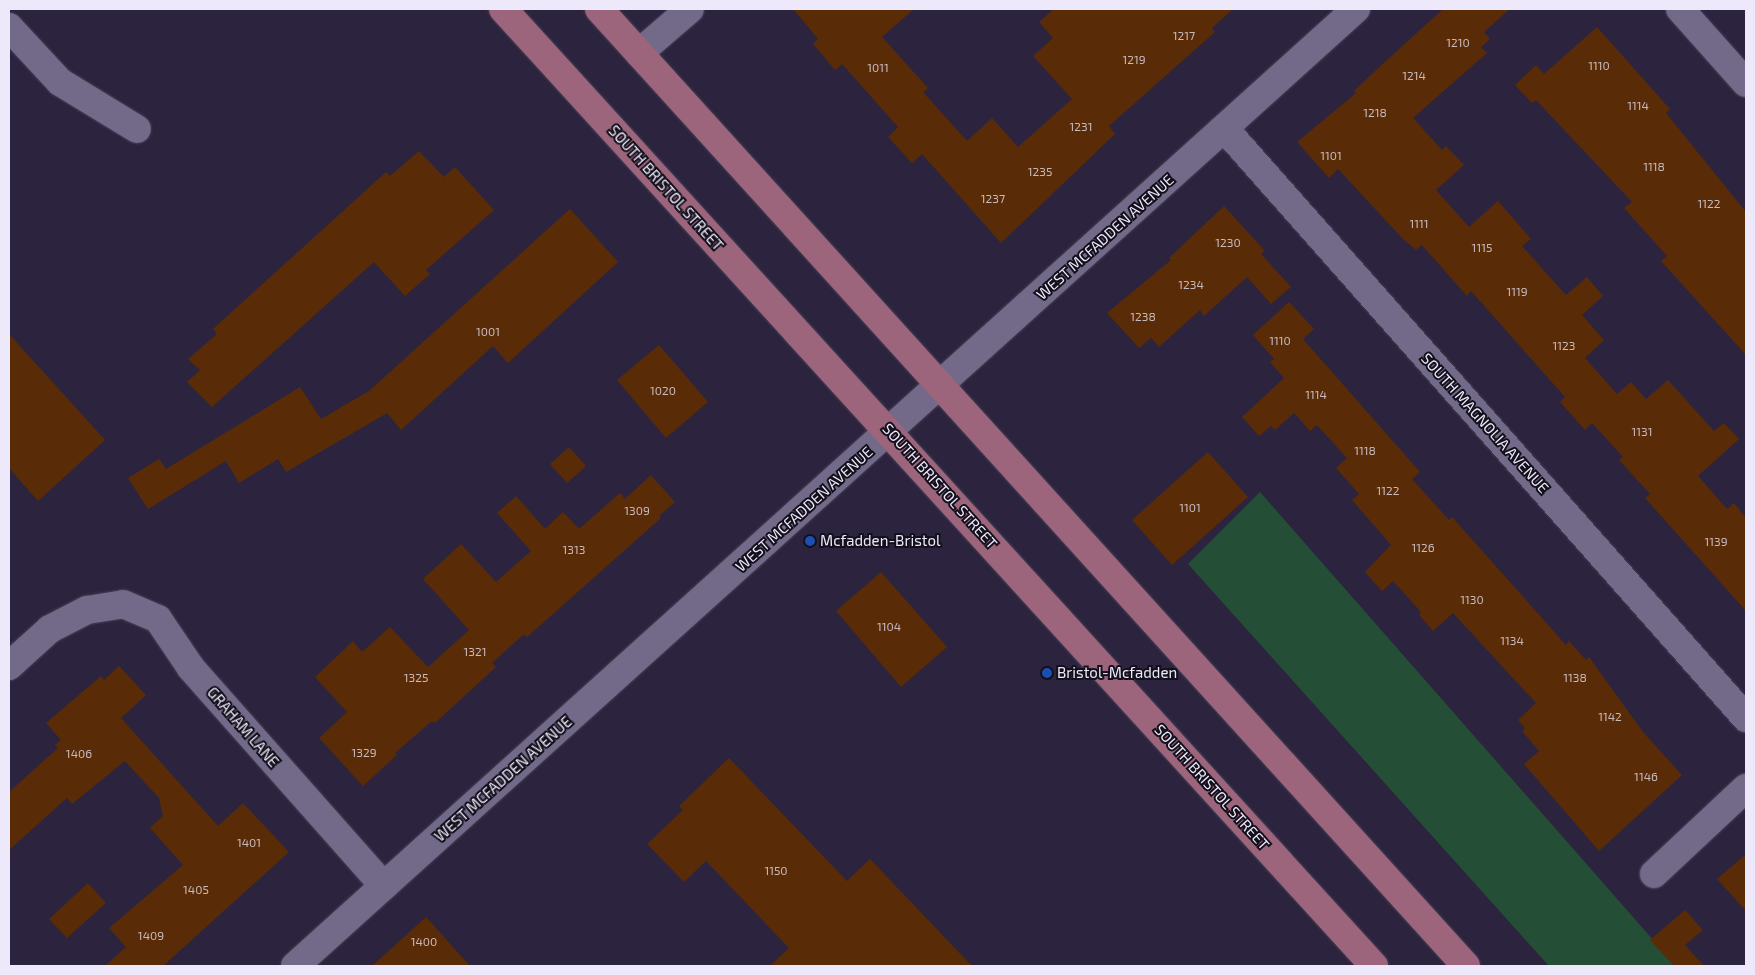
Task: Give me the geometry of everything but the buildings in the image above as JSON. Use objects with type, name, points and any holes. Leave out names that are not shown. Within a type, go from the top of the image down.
[{"type":"main road","name":"SOUTH BRISTOL STREET","points":[[504,9],[890,431],[1374,966]]},
{"type":"main road","points":[[599,9],[942,385],[1466,966]]},
{"type":"street","points":[[639,53],[690,9]]},
{"type":"street","name":"WEST MCFADDEN AVENUE","points":[[294,966],[942,385],[1356,9]]},
{"type":"street","points":[[1680,9],[1746,83]]},
{"type":"street","points":[[9,27],[60,82],[137,129]]},
{"type":"street","name":"SOUTH MAGNOLIA AVENUE","points":[[1224,128],[1746,718]]},
{"type":"street","name":"GRAHAM LANE","points":[[9,666],[50,629],[87,610],[123,604],[158,619],[191,668],[384,886]]},
{"type":"street","points":[[1654,874],[1746,788]]},
{"type":"green space","points":[[1260,492],[1676,966],[1549,966],[1188,564]]},
{"type":"place","name":"Mcfadden-Bristol","points":[[810,541]]},
{"type":"place","name":"Bristol-Mcfadden","points":[[1047,673]]}]
